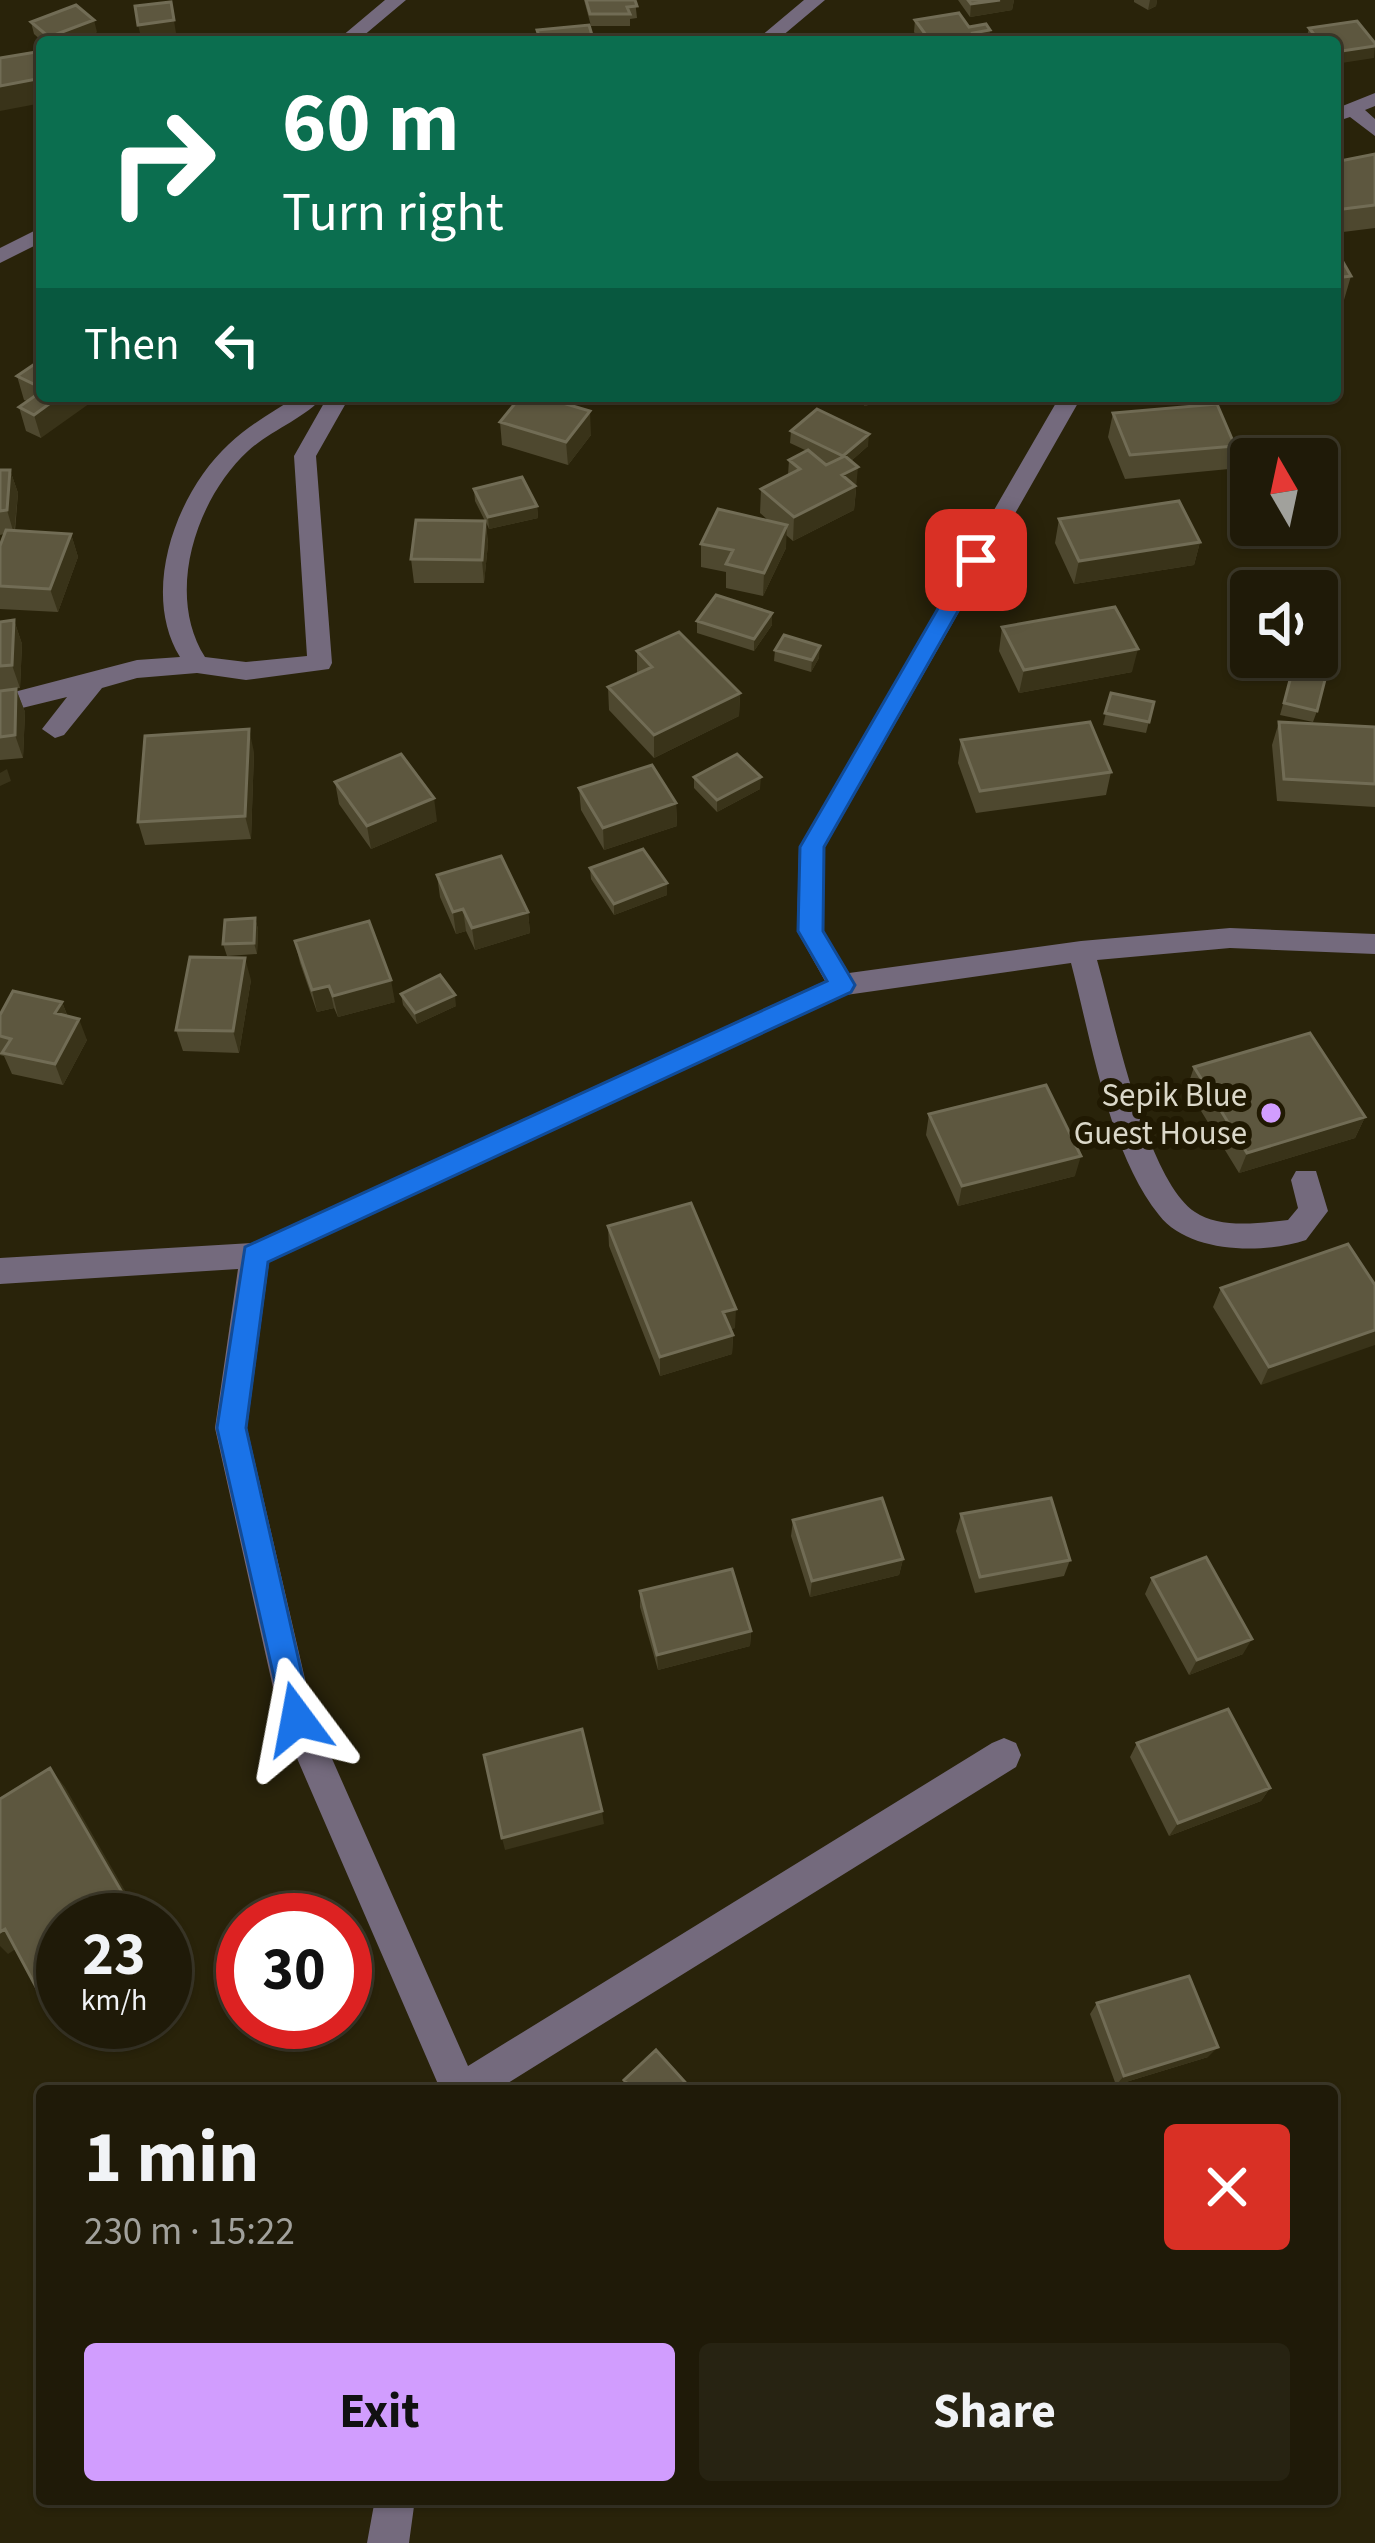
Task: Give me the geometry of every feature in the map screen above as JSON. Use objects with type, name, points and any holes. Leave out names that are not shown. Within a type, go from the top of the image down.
[{"type":"street","points":[[352,36],[397,0]]},
{"type":"street","points":[[771,36],[816,0]]},
{"type":"street","points":[[1344,112],[1375,99]]},
{"type":"street","points":[[1344,112],[1375,130]]},
{"type":"street","points":[[0,257],[36,236]]},
{"type":"street","points":[[197,664],[179,643],[175,597],[183,536],[230,456],[305,402]]},
{"type":"street","points":[[18,700],[137,669],[197,664],[246,671],[320,663],[305,456],[336,402]]},
{"type":"street","points":[[842,985],[810,931],[812,847],[1068,402]]},
{"type":"street","points":[[55,729],[93,682]]},
{"type":"street","points":[[0,1271],[255,1255],[842,985],[1081,951],[1230,938],[1375,944]]},
{"type":"street","points":[[1081,951],[1146,1174],[1183,1222],[1245,1238],[1296,1231],[1313,1211],[1306,1180]]},
{"type":"street","points":[[255,1255],[231,1428],[297,1719],[458,2085]]},
{"type":"street","points":[[471,2085],[1004,1755]]},
{"type":"street","points":[[388,2543],[394,2505]]},
{"type":"building","points":[[586,0],[635,0],[637,6],[627,7],[630,14],[590,14]]},
{"type":"building","points":[[171,2],[174,20],[138,25],[135,6]]},
{"type":"building","points":[[76,5],[94,20],[52,36],[31,22]]},
{"type":"building","points":[[959,13],[969,27],[986,24],[990,30],[973,33],[975,36],[927,36],[915,20]]},
{"type":"building","points":[[1357,21],[1375,46],[1341,51],[1341,36],[1315,36],[1309,28]]},
{"type":"building","points":[[589,25],[592,36],[539,36],[537,30]]},
{"type":"building","points":[[36,52],[36,79],[0,86],[0,58]]},
{"type":"building","points":[[1375,154],[1375,205],[1341,209],[1341,161]]},
{"type":"building","points":[[1341,258],[1351,276],[1341,277]]},
{"type":"building","points":[[36,363],[36,385],[17,376]]},
{"type":"building","points":[[36,395],[36,402],[52,402],[34,415],[19,407]]},
{"type":"building","points":[[516,402],[559,402],[590,411],[566,442],[500,422]]},
{"type":"building","points":[[1217,404],[1232,438],[1230,446],[1130,455],[1113,413]]},
{"type":"building","points":[[817,409],[869,434],[843,456],[791,431]]},
{"type":"building","points":[[808,450],[826,465],[845,456],[858,467],[842,475],[855,486],[794,517],[761,489],[800,469],[789,460]]},
{"type":"building","points":[[0,470],[10,470],[7,510],[0,511]]},
{"type":"building","points":[[522,477],[537,506],[488,517],[474,489]]},
{"type":"building","points":[[1179,501],[1200,542],[1079,561],[1059,519]]},
{"type":"building","points":[[718,509],[787,525],[764,573],[726,564],[733,550],[701,544]]},
{"type":"building","points":[[416,520],[485,521],[482,560],[411,559]]},
{"type":"building","points":[[6,530],[71,534],[50,589],[0,586],[0,546]]},
{"type":"building","points":[[716,595],[772,613],[754,639],[697,621]]},
{"type":"building","points":[[1115,607],[1138,649],[1024,670],[1002,627]]},
{"type":"building","points":[[14,620],[12,665],[0,666],[0,622]]},
{"type":"building","points":[[679,632],[740,693],[654,735],[608,687],[652,667],[637,651]]},
{"type":"building","points":[[784,635],[820,646],[812,660],[775,650]]},
{"type":"building","points":[[1291,678],[1325,678],[1317,711],[1284,703]]},
{"type":"building","points":[[16,689],[15,735],[0,737],[0,691]]},
{"type":"building","points":[[1111,693],[1154,702],[1149,722],[1105,713]]},
{"type":"building","points":[[1090,722],[1111,772],[980,791],[961,740]]},
{"type":"building","points":[[1279,722],[1375,727],[1375,784],[1284,779]]},
{"type":"building","points":[[249,729],[245,816],[138,822],[145,736]]},
{"type":"building","points":[[401,754],[434,798],[367,826],[335,782]]},
{"type":"building","points":[[737,754],[761,777],[717,800],[694,777]]},
{"type":"building","points":[[652,765],[676,803],[603,828],[579,788]]},
{"type":"building","points":[[643,849],[667,883],[614,904],[590,868]]},
{"type":"building","points":[[501,856],[528,912],[472,928],[463,909],[453,912],[437,875]]},
{"type":"building","points":[[255,918],[254,943],[223,944],[225,920]]},
{"type":"building","points":[[369,921],[391,980],[333,996],[329,986],[312,990],[295,941]]},
{"type":"building","points":[[190,957],[245,958],[233,1031],[176,1030]]},
{"type":"building","points":[[440,975],[455,995],[415,1013],[401,994]]},
{"type":"building","points":[[13,991],[62,1002],[55,1013],[79,1019],[55,1064],[2,1053],[11,1039],[0,1036],[0,1015]]},
{"type":"building","name":"Sepik Blue Guest House","points":[[1310,1033],[1365,1117],[1247,1153],[1194,1067]]},
{"type":"building","points":[[1046,1085],[1081,1156],[962,1186],[929,1114]]},
{"type":"building","points":[[691,1203],[736,1309],[723,1312],[733,1335],[660,1357],[608,1226]]},
{"type":"building","points":[[1348,1244],[1375,1285],[1375,1330],[1269,1367],[1221,1288]]},
{"type":"building","points":[[882,1498],[903,1559],[812,1581],[793,1520]]},
{"type":"building","points":[[1051,1498],[1070,1560],[980,1577],[961,1514]]},
{"type":"building","points":[[1206,1557],[1252,1639],[1197,1660],[1152,1578]]},
{"type":"building","points":[[732,1569],[751,1631],[657,1655],[640,1591]]},
{"type":"building","points":[[1228,1709],[1270,1788],[1178,1823],[1137,1743]]},
{"type":"building","points":[[582,1729],[602,1811],[502,1838],[484,1755]]},
{"type":"building","points":[[50,1768],[122,1893],[36,1893],[36,1987],[5,1929],[0,1932],[0,1799]]},
{"type":"building","points":[[1189,1976],[1218,2047],[1124,2076],[1097,2003]]},
{"type":"building","points":[[656,2050],[688,2085],[629,2085],[624,2080]]},
{"type":"place","name":"Sepik Blue Guest House","points":[[1271,1113]]},
{"type":"route","points":[[297,1719],[231,1428],[255,1255],[842,985],[810,931],[812,847],[976,560]]}]
